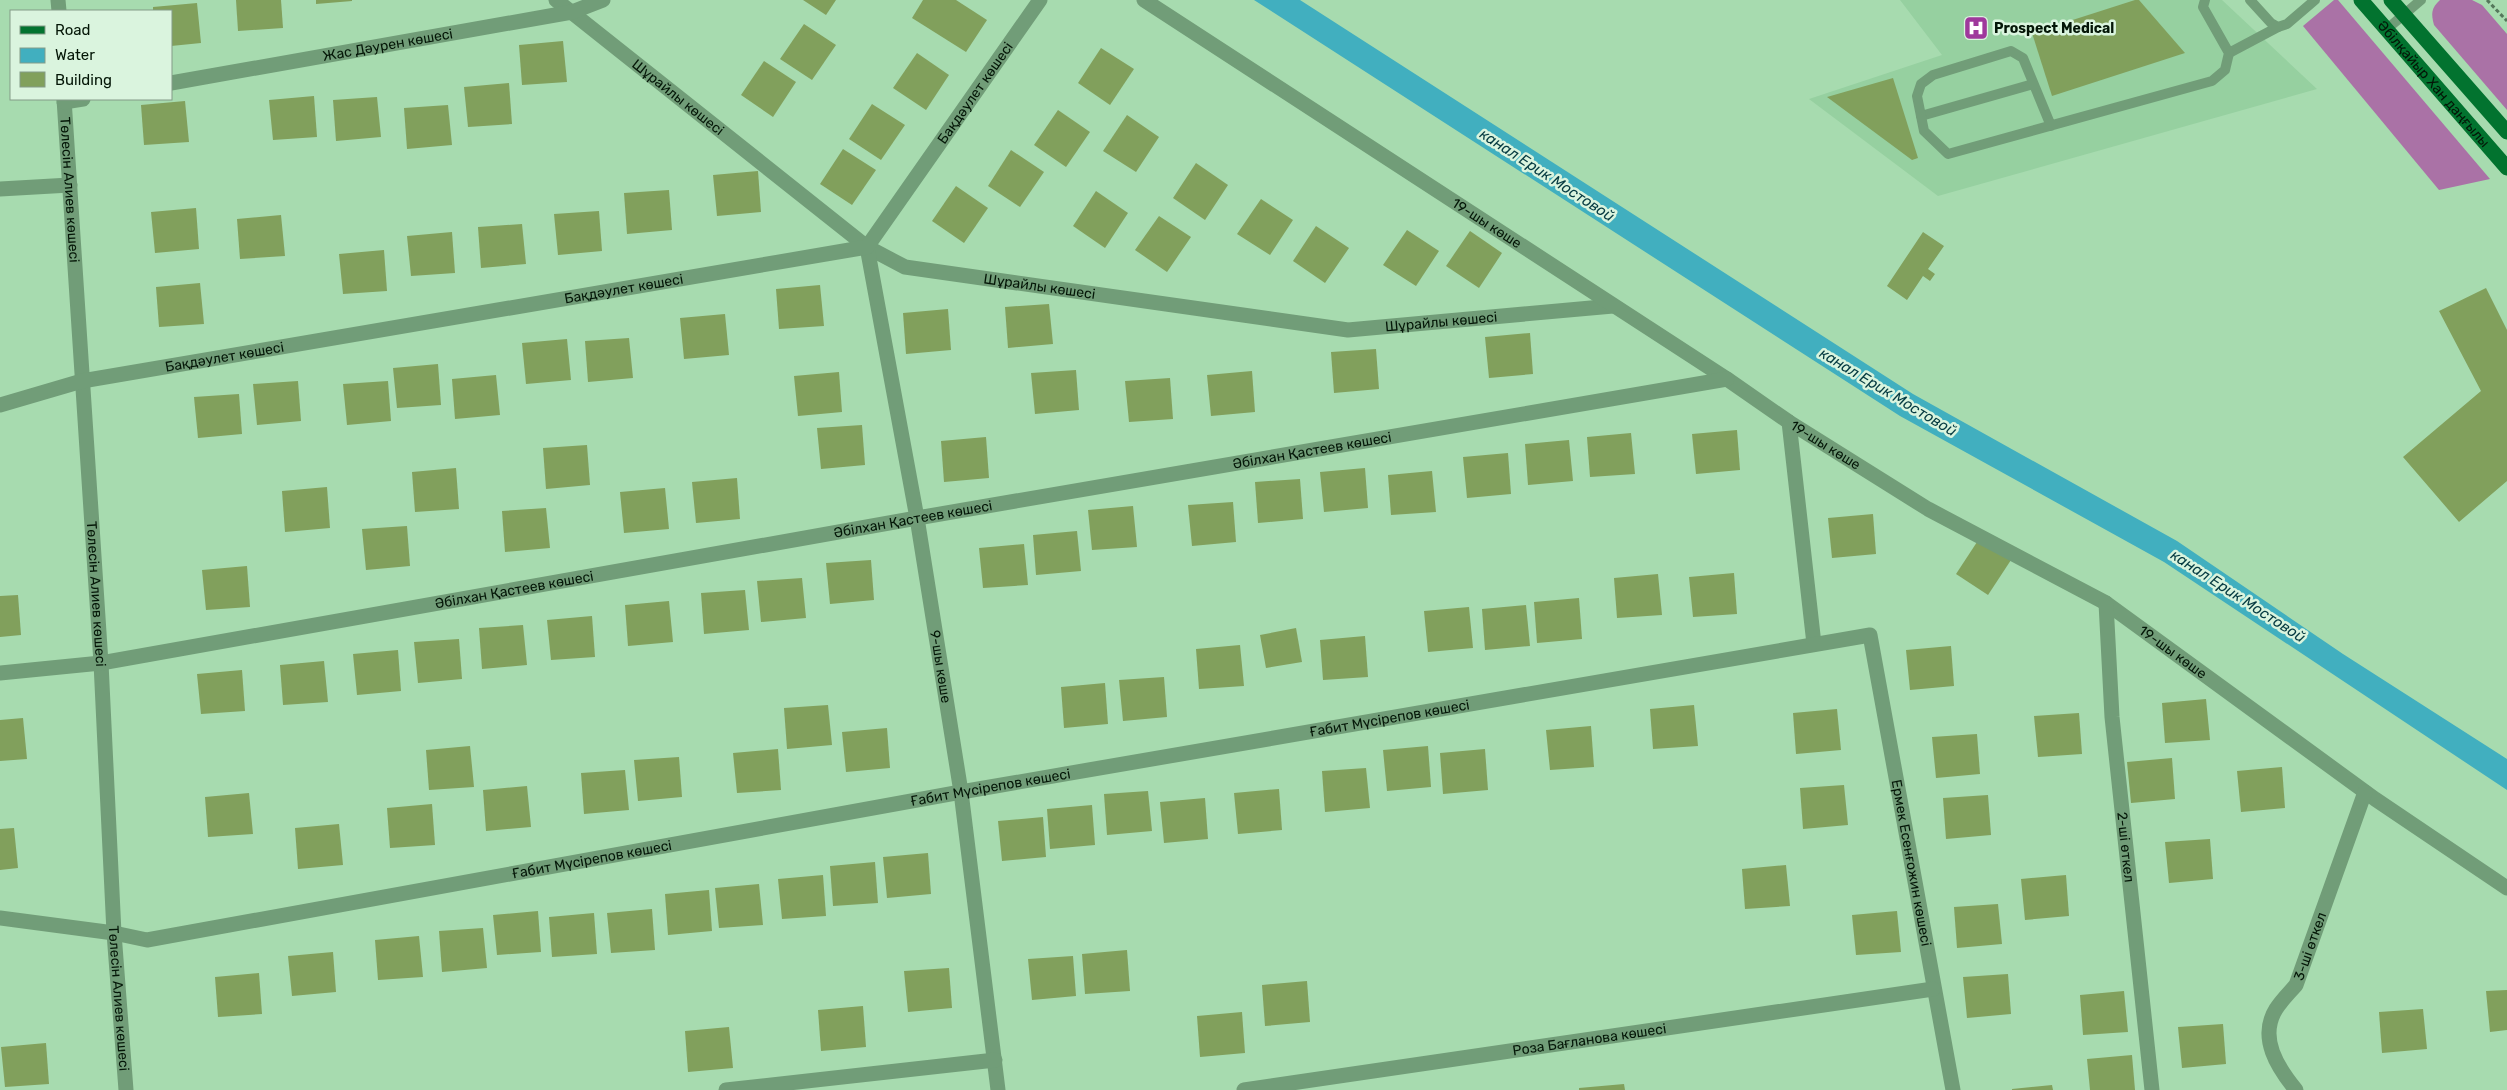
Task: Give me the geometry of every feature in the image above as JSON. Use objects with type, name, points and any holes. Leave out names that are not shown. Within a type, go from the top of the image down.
[{"type":"main road","name":"Әбілқайыр Хан даңғылы","points":[[2361,0],[2506,165]]},
{"type":"main road","name":"Әбілқайыр Хан даңғылы","points":[[2391,0],[2507,132]]},
{"type":"street","name":"Шұрайлы көшесі","points":[[556,0],[867,247],[904,267],[1348,330],[1613,306]]},
{"type":"street","name":"Жас Дәурен көшесі","points":[[172,83],[572,12],[603,0]]},
{"type":"street","name":"Бақдәулет көшесi","points":[[0,405],[82,381],[867,247],[1040,0]]},
{"type":"street","name":"19-шы көше","points":[[1144,0],[1727,379],[1788,422],[1928,509],[2106,603],[2365,792],[2507,888]]},
{"type":"street","name":"Төлесін Алиев көшесі","points":[[64,100],[101,663],[114,933],[126,1090]]},
{"type":"street","points":[[0,189],[70,185]]},
{"type":"street","name":"9-шы көше","points":[[867,247],[917,518],[961,792],[998,1090]]},
{"type":"street","name":"Әбілхан Қастеев көшесi","points":[[0,673],[101,663],[917,518],[1727,379]]},
{"type":"street","points":[[1788,422],[1814,644]]},
{"type":"street","name":"2-шi өткел","points":[[2106,603],[2112,717],[2152,1090]]},
{"type":"street","name":"Ғабит Мүсірепов көшесi","points":[[0,918],[114,933],[147,940],[961,792],[1870,635]]},
{"type":"street","name":"Ермек Есенғожин көшесі","points":[[1870,635],[1953,1090]]},
{"type":"street","name":"3-шi өткел","points":[[2296,1090],[2277,1067],[2268,1036],[2275,1011],[2296,985],[2365,792]]},
{"type":"street","name":"Роза Бағланова көшесi","points":[[1244,1090],[1933,988]]},
{"type":"street","points":[[726,1090],[995,1060]]},
{"type":"lane","points":[[2051,126],[2023,58],[2011,52],[1933,75],[1920,84],[1918,96],[1924,131],[1948,154],[2051,126],[2212,80],[2225,70],[2229,53],[2203,7],[2205,0]]},
{"type":"lane","points":[[2250,0],[2271,23],[2278,27]]},
{"type":"lane","points":[[2229,53],[2287,24],[2315,0]]},
{"type":"lane","points":[[2387,29],[2421,0]]},
{"type":"lane","points":[[1921,116],[2033,84]]},
{"type":"path","points":[[2487,0],[2507,21]]},
{"type":"shaded area","points":[[1900,0],[2222,0],[2317,89],[1938,196],[1809,99],[1942,55]]},
{"type":"shaded area","points":[[2334,0],[2338,0],[2490,179],[2439,190],[2303,26]]},
{"type":"shaded area","points":[[2440,0],[2472,0],[2482,5],[2507,34],[2507,110],[2434,25],[2432,11]]},
{"type":"water","name":"канал Ерик Мостовой","points":[[1254,0],[1300,0],[1913,394],[2177,541],[2343,654],[2507,759],[2507,790],[2164,562],[1900,416]]},
{"type":"building","points":[[236,0],[281,0],[283,28],[238,31]]},
{"type":"building","points":[[316,0],[352,0],[352,1],[316,4]]},
{"type":"building","points":[[803,0],[836,0],[826,15]]},
{"type":"building","points":[[923,0],[956,0],[987,20],[966,52],[912,18]]},
{"type":"building","points":[[2139,0],[2185,53],[2052,96],[2032,33]]},
{"type":"building","points":[[197,3],[201,43],[172,46],[172,10],[153,10],[153,7]]},
{"type":"building","points":[[804,24],[836,45],[812,80],[780,59]]},
{"type":"building","points":[[563,41],[567,82],[522,85],[519,45]]},
{"type":"building","points":[[1101,48],[1134,69],[1110,105],[1078,83]]},
{"type":"building","points":[[917,53],[949,75],[926,110],[893,88]]},
{"type":"building","points":[[764,61],[796,82],[773,117],[741,95]]},
{"type":"building","points":[[1893,78],[1918,158],[1912,160],[1827,97]]},
{"type":"building","points":[[509,83],[512,124],[468,127],[464,87]]},
{"type":"building","points":[[314,96],[317,137],[273,140],[269,100]]},
{"type":"building","points":[[377,97],[381,137],[336,141],[333,100]]},
{"type":"building","points":[[185,101],[189,142],[144,145],[141,105]]},
{"type":"building","points":[[872,104],[905,125],[881,160],[849,139]]},
{"type":"building","points":[[448,105],[452,145],[407,149],[404,108]]},
{"type":"building","points":[[1058,110],[1090,132],[1066,167],[1034,145]]},
{"type":"building","points":[[1127,115],[1159,137],[1136,172],[1103,151]]},
{"type":"building","points":[[843,149],[876,170],[852,205],[820,184]]},
{"type":"building","points":[[1011,150],[1044,172],[1020,207],[988,186]]},
{"type":"building","points":[[1196,163],[1228,185],[1205,220],[1173,198]]},
{"type":"building","points":[[758,171],[761,212],[717,216],[713,175]]},
{"type":"building","points":[[956,186],[988,208],[964,243],[932,221]]},
{"type":"building","points":[[669,190],[672,230],[627,234],[624,193]]},
{"type":"building","points":[[1096,191],[1128,213],[1105,248],[1073,226]]},
{"type":"building","points":[[1261,199],[1293,220],[1270,255],[1237,234]]},
{"type":"building","points":[[196,208],[199,249],[155,253],[151,212]]},
{"type":"building","points":[[599,211],[602,251],[558,255],[554,214]]},
{"type":"building","points":[[281,215],[285,256],[240,259],[237,219]]},
{"type":"building","points":[[1159,216],[1191,237],[1167,272],[1135,250]]},
{"type":"building","points":[[522,224],[526,264],[481,268],[478,227]]},
{"type":"building","points":[[1316,226],[1349,248],[1325,283],[1293,261]]},
{"type":"building","points":[[1407,230],[1439,251],[1416,286],[1383,265]]},
{"type":"building","points":[[1470,231],[1502,253],[1479,288],[1446,266]]},
{"type":"building","points":[[452,232],[455,273],[411,276],[407,236]]},
{"type":"building","points":[[1923,232],[1944,246],[1928,269],[1935,274],[1930,281],[1923,276],[1907,300],[1887,286]]},
{"type":"building","points":[[384,250],[387,291],[343,294],[339,254]]},
{"type":"building","points":[[200,283],[204,324],[159,327],[156,287]]},
{"type":"building","points":[[820,285],[824,326],[779,329],[776,289]]},
{"type":"building","points":[[2486,288],[2507,330],[2507,481],[2459,522],[2403,457],[2481,391],[2439,311]]},
{"type":"building","points":[[1049,304],[1053,344],[1008,348],[1005,307]]},
{"type":"building","points":[[948,309],[951,350],[906,354],[903,313]]},
{"type":"building","points":[[725,314],[729,355],[684,359],[680,318]]},
{"type":"building","points":[[1530,333],[1533,374],[1489,378],[1485,337]]},
{"type":"building","points":[[629,338],[633,378],[588,382],[585,341]]},
{"type":"building","points":[[567,339],[571,380],[526,384],[522,343]]},
{"type":"building","points":[[1376,349],[1379,389],[1334,393],[1331,352]]},
{"type":"building","points":[[438,364],[441,405],[397,408],[393,368]]},
{"type":"building","points":[[1076,370],[1079,410],[1035,414],[1031,373]]},
{"type":"building","points":[[1252,371],[1255,412],[1211,416],[1207,375]]},
{"type":"building","points":[[839,372],[842,412],[798,416],[794,376]]},
{"type":"building","points":[[496,375],[500,415],[455,419],[452,379]]},
{"type":"building","points":[[1170,378],[1173,419],[1129,422],[1125,381]]},
{"type":"building","points":[[298,381],[301,421],[257,425],[253,384]]},
{"type":"building","points":[[388,381],[391,421],[347,425],[343,384]]},
{"type":"building","points":[[239,394],[242,434],[198,438],[194,397]]},
{"type":"building","points":[[862,425],[865,465],[821,469],[817,428]]},
{"type":"building","points":[[1737,430],[1740,470],[1696,474],[1692,434]]},
{"type":"building","points":[[1631,433],[1635,474],[1590,477],[1587,437]]},
{"type":"building","points":[[986,437],[989,478],[944,482],[941,441]]},
{"type":"building","points":[[1569,440],[1573,481],[1528,485],[1525,444]]},
{"type":"building","points":[[587,445],[590,485],[546,489],[543,448]]},
{"type":"building","points":[[1508,453],[1511,494],[1467,498],[1463,457]]},
{"type":"building","points":[[456,468],[459,509],[415,512],[412,472]]},
{"type":"building","points":[[1365,468],[1368,508],[1324,512],[1320,472]]},
{"type":"building","points":[[1432,471],[1436,512],[1391,515],[1388,475]]},
{"type":"building","points":[[737,478],[740,519],[696,523],[692,482]]},
{"type":"building","points":[[1300,479],[1303,519],[1258,523],[1255,482]]},
{"type":"building","points":[[327,487],[330,528],[285,532],[282,491]]},
{"type":"building","points":[[665,488],[669,529],[624,533],[620,492]]},
{"type":"building","points":[[1233,502],[1236,542],[1192,546],[1188,505]]},
{"type":"building","points":[[1133,506],[1137,547],[1092,550],[1088,510]]},
{"type":"building","points":[[546,508],[550,548],[505,552],[502,511]]},
{"type":"building","points":[[1873,514],[1876,554],[1832,558],[1828,518]]},
{"type":"building","points":[[407,526],[410,566],[366,570],[362,529]]},
{"type":"building","points":[[1077,531],[1081,571],[1036,575],[1033,535]]},
{"type":"building","points":[[1979,539],[2011,560],[1988,595],[1956,574]]},
{"type":"building","points":[[1024,544],[1028,585],[983,588],[979,548]]},
{"type":"building","points":[[871,560],[874,600],[830,604],[826,563]]},
{"type":"building","points":[[247,566],[250,607],[206,610],[202,570]]},
{"type":"building","points":[[1734,573],[1737,614],[1693,617],[1689,577]]},
{"type":"building","points":[[1658,574],[1662,615],[1617,618],[1614,578]]},
{"type":"building","points":[[802,578],[806,618],[761,622],[757,581]]},
{"type":"building","points":[[745,590],[749,630],[704,634],[701,593]]},
{"type":"building","points":[[18,595],[21,635],[0,637],[0,596]]},
{"type":"building","points":[[1579,598],[1582,639],[1537,643],[1534,602]]},
{"type":"building","points":[[669,601],[673,642],[628,646],[625,605]]},
{"type":"building","points":[[1526,605],[1530,646],[1485,650],[1482,609]]},
{"type":"building","points":[[1469,607],[1473,648],[1428,652],[1424,611]]},
{"type":"building","points":[[592,616],[595,657],[551,660],[547,620]]},
{"type":"building","points":[[523,625],[527,665],[482,669],[479,628]]},
{"type":"building","points":[[1296,628],[1302,662],[1266,668],[1260,635]]},
{"type":"building","points":[[1365,636],[1368,677],[1323,680],[1320,640]]},
{"type":"building","points":[[459,639],[462,679],[418,683],[414,642]]},
{"type":"building","points":[[1240,645],[1244,686],[1199,689],[1196,649]]},
{"type":"building","points":[[1951,646],[1954,686],[1910,690],[1906,650]]},
{"type":"building","points":[[398,650],[401,691],[357,695],[353,654]]},
{"type":"building","points":[[324,661],[328,702],[283,705],[280,665]]},
{"type":"building","points":[[242,670],[245,711],[201,714],[197,674]]},
{"type":"building","points":[[1164,677],[1167,717],[1123,721],[1119,680]]},
{"type":"building","points":[[1105,683],[1108,724],[1064,728],[1061,687]]},
{"type":"building","points":[[2206,699],[2210,740],[2165,743],[2162,703]]},
{"type":"building","points":[[828,705],[832,745],[787,749],[784,708]]},
{"type":"building","points":[[1694,705],[1698,746],[1653,749],[1650,709]]},
{"type":"building","points":[[1837,709],[1841,750],[1796,754],[1793,713]]},
{"type":"building","points":[[2079,713],[2082,754],[2038,757],[2034,716]]},
{"type":"building","points":[[23,718],[27,759],[0,761],[0,720]]},
{"type":"building","points":[[1591,726],[1594,767],[1550,770],[1546,730]]},
{"type":"building","points":[[887,728],[890,768],[846,772],[842,732]]},
{"type":"building","points":[[1977,734],[1980,774],[1936,778],[1932,737]]},
{"type":"building","points":[[470,746],[474,787],[429,790],[426,750]]},
{"type":"building","points":[[1428,746],[1431,787],[1387,791],[1383,750]]},
{"type":"building","points":[[778,749],[781,790],[737,793],[733,753]]},
{"type":"building","points":[[1485,749],[1488,790],[1443,794],[1440,753]]},
{"type":"building","points":[[679,757],[682,797],[638,801],[634,760]]},
{"type":"building","points":[[2172,758],[2175,799],[2131,803],[2127,762]]},
{"type":"building","points":[[2282,767],[2285,808],[2241,812],[2237,771]]},
{"type":"building","points":[[1366,768],[1370,808],[1325,812],[1322,771]]},
{"type":"building","points":[[625,770],[629,810],[584,814],[581,773]]},
{"type":"building","points":[[1844,785],[1848,825],[1803,829],[1800,788]]},
{"type":"building","points":[[527,786],[531,827],[486,831],[483,790]]},
{"type":"building","points":[[1279,789],[1282,830],[1238,834],[1234,793]]},
{"type":"building","points":[[1148,791],[1152,831],[1107,835],[1104,794]]},
{"type":"building","points":[[249,793],[253,834],[208,837],[205,797]]},
{"type":"building","points":[[1988,795],[1991,835],[1946,839],[1943,798]]},
{"type":"building","points":[[1205,798],[1208,839],[1164,843],[1160,802]]},
{"type":"building","points":[[432,804],[435,845],[390,848],[387,808]]},
{"type":"building","points":[[1092,805],[1095,845],[1050,849],[1047,809]]},
{"type":"building","points":[[1043,817],[1046,857],[1002,861],[998,821]]},
{"type":"building","points":[[339,824],[343,865],[298,869],[295,828]]},
{"type":"building","points":[[14,828],[18,868],[0,870],[0,829]]},
{"type":"building","points":[[2210,839],[2213,879],[2169,883],[2165,842]]},
{"type":"building","points":[[928,853],[931,894],[887,898],[883,857]]},
{"type":"building","points":[[875,862],[878,903],[833,906],[830,866]]},
{"type":"building","points":[[1786,865],[1790,906],[1745,909],[1742,869]]},
{"type":"building","points":[[823,875],[826,916],[782,919],[778,879]]},
{"type":"building","points":[[2066,875],[2069,916],[2025,920],[2021,879]]},
{"type":"building","points":[[759,884],[763,925],[719,928],[715,888]]},
{"type":"building","points":[[709,890],[712,931],[668,935],[665,894]]},
{"type":"building","points":[[1998,904],[2002,944],[1957,948],[1954,907]]},
{"type":"building","points":[[652,909],[655,950],[611,953],[607,913]]},
{"type":"building","points":[[538,911],[541,952],[497,955],[493,915]]},
{"type":"building","points":[[1897,911],[1901,952],[1856,955],[1852,915]]},
{"type":"building","points":[[594,913],[597,954],[552,957],[549,917]]},
{"type":"building","points":[[483,928],[487,968],[442,972],[439,931]]},
{"type":"building","points":[[419,936],[423,977],[378,980],[375,940]]},
{"type":"building","points":[[1127,950],[1130,991],[1085,994],[1082,954]]},
{"type":"building","points":[[333,952],[336,992],[292,996],[288,956]]},
{"type":"building","points":[[1073,956],[1076,996],[1032,1000],[1028,959]]},
{"type":"building","points":[[949,968],[952,1008],[908,1012],[904,971]]},
{"type":"building","points":[[259,973],[262,1014],[218,1017],[215,977]]},
{"type":"building","points":[[2008,974],[2011,1014],[1967,1018],[1963,977]]},
{"type":"building","points":[[1307,981],[1310,1022],[1265,1026],[1262,985]]},
{"type":"building","points":[[2507,990],[2507,1030],[2490,1032],[2486,991]]},
{"type":"building","points":[[2124,991],[2128,1032],[2083,1035],[2080,995]]},
{"type":"building","points":[[863,1006],[866,1047],[821,1051],[818,1010]]},
{"type":"building","points":[[2423,1009],[2427,1049],[2382,1053],[2379,1012]]},
{"type":"building","points":[[1242,1012],[1245,1053],[1200,1057],[1197,1016]]},
{"type":"building","points":[[2223,1024],[2226,1064],[2182,1068],[2178,1027]]},
{"type":"building","points":[[729,1027],[733,1068],[688,1072],[685,1031]]},
{"type":"building","points":[[46,1043],[49,1084],[5,1087],[1,1047]]},
{"type":"building","points":[[2132,1055],[2135,1090],[2090,1090],[2087,1059]]},
{"type":"building","points":[[1624,1084],[1625,1090],[1579,1090],[1579,1088]]},
{"type":"building","points":[[2052,1085],[2053,1090],[2012,1090],[2012,1089]]},
{"type":"place","name":"Prospect Medical","points":[[1976,28]]}]
